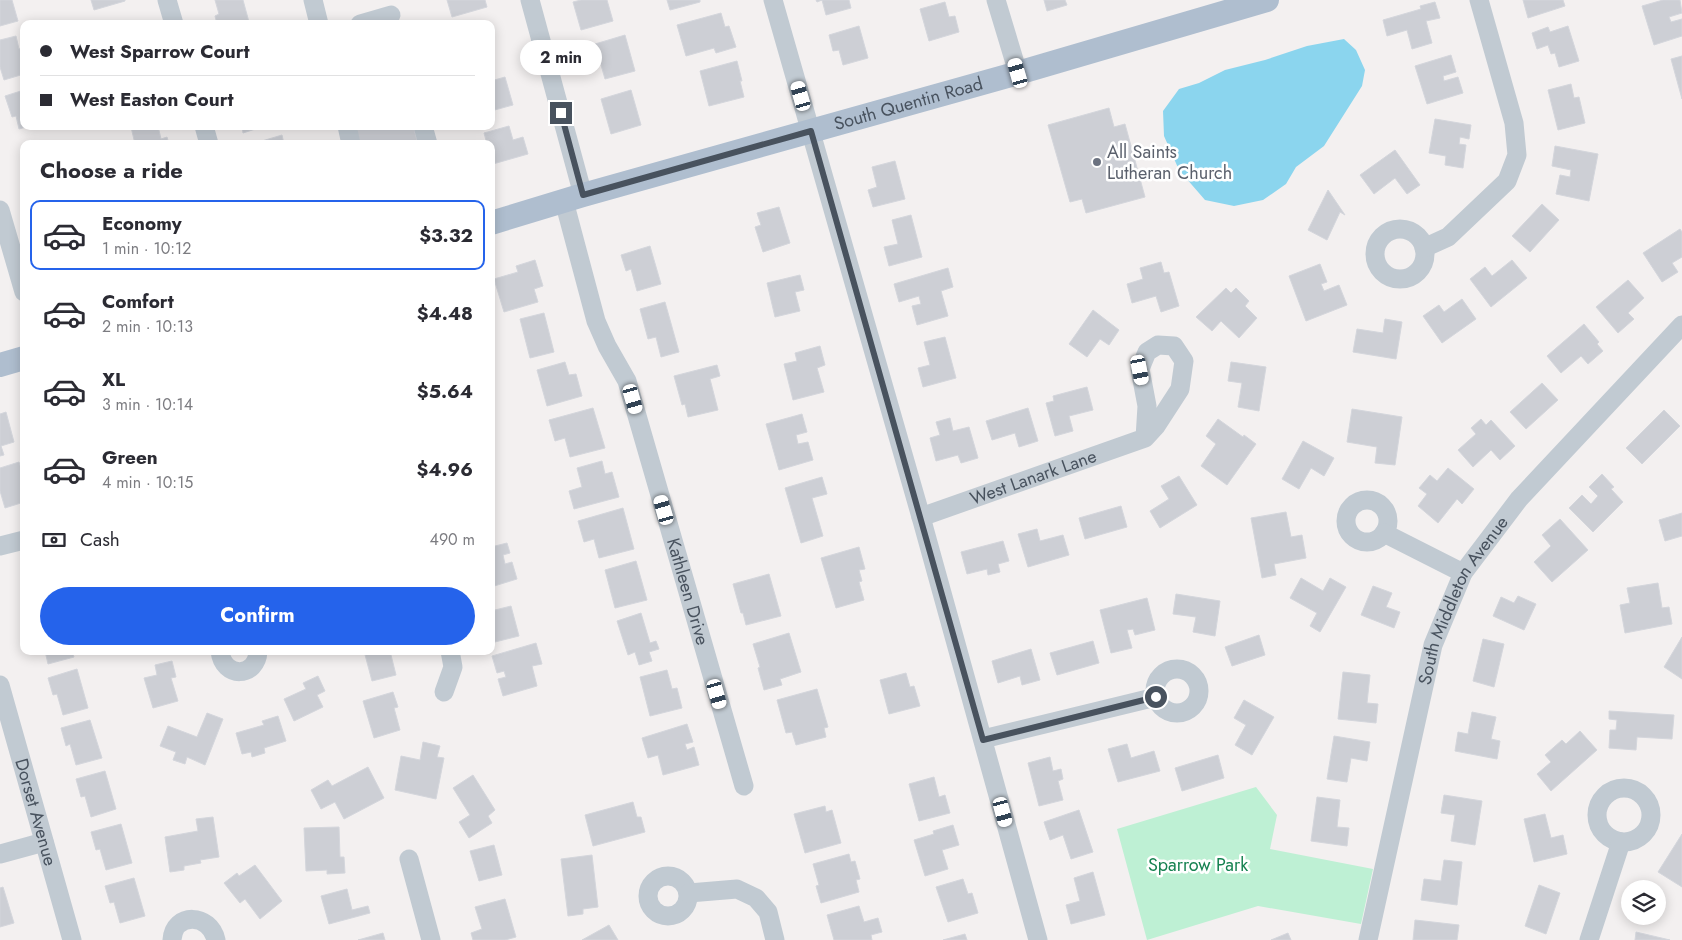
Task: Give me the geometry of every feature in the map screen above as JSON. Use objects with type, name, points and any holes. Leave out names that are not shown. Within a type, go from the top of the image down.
[{"type":"main road","name":"South Quentin Road","points":[[495,222],[573,198],[1018,73],[1256,2]]},
{"type":"main road","points":[[0,365],[20,359]]},
{"type":"street","points":[[167,0],[173,20]]},
{"type":"street","points":[[313,0],[318,20]]},
{"type":"street","name":"Kathleen Drive","points":[[530,0],[573,198],[596,321],[607,346],[627,381],[744,786]]},
{"type":"street","points":[[773,0],[921,517],[1038,940]]},
{"type":"street","points":[[996,0],[1018,73]]},
{"type":"street","points":[[1424,248],[1448,237],[1507,181],[1517,155],[1514,124],[1480,0]]},
{"type":"street","points":[[371,20],[390,13]]},
{"type":"street","points":[[0,210],[20,278]]},
{"type":"street","name":"South Middleton Avenue","points":[[1368,940],[1433,645],[1463,573],[1519,499],[1682,325]]},
{"type":"street","name":"West Lanark Lane","points":[[921,517],[1145,438]]},
{"type":"street","points":[[1384,533],[1463,573]]},
{"type":"street","points":[[0,546],[20,541]]},
{"type":"street","points":[[220,655],[224,665],[230,670],[238,672],[252,667],[257,655]]},
{"type":"street","points":[[444,692],[454,667],[451,655]]},
{"type":"street","name":"Dorset Avenue","points":[[0,684],[72,940]]},
{"type":"street","points":[[983,740],[1156,697]]},
{"type":"street","points":[[0,854],[44,842]]},
{"type":"street","points":[[1589,940],[1621,842]]},
{"type":"street","points":[[409,859],[431,940]]},
{"type":"street","points":[[688,893],[737,889],[756,898],[768,912],[775,940]]},
{"type":"street","points":[[172,940],[172,935],[176,928],[182,922],[191,919],[207,924],[213,930],[216,940]]},
{"type":"green space","name":"Sparrow Park","points":[[1256,787],[1277,815],[1270,849],[1373,869],[1361,924],[1258,906],[1147,940],[1117,829]]},
{"type":"water","points":[[1344,39],[1356,50],[1365,70],[1362,86],[1324,146],[1296,167],[1286,184],[1263,200],[1234,206],[1205,200],[1179,170],[1164,136],[1163,111],[1179,89],[1199,83],[1225,70],[1265,60],[1307,46]]},
{"type":"building","points":[[0,0],[12,0],[18,21],[0,26]]},
{"type":"building","points":[[91,0],[125,0],[125,1],[94,10]]},
{"type":"building","points":[[215,0],[243,0],[248,20],[216,20],[215,16],[219,14]]},
{"type":"building","points":[[447,0],[485,0],[487,7],[452,17]]},
{"type":"building","points":[[581,0],[607,0],[613,21],[581,30],[573,2]]},
{"type":"building","points":[[667,0],[700,0],[700,2],[670,10]]},
{"type":"building","points":[[822,0],[849,0],[851,8],[826,15]]},
{"type":"building","points":[[1044,0],[1065,0],[1067,5],[1047,11]]},
{"type":"building","points":[[1523,0],[1563,0],[1565,6],[1528,18]]},
{"type":"building","points":[[1663,0],[1680,0],[1682,13],[1669,17],[1671,22],[1682,19],[1682,36],[1654,45],[1642,6]]},
{"type":"building","points":[[945,2],[949,17],[955,16],[959,32],[929,41],[920,9]]},
{"type":"building","points":[[1435,2],[1440,18],[1426,21],[1432,43],[1412,49],[1407,30],[1387,36],[1383,20],[1421,9],[1420,6]]},
{"type":"building","points":[[721,13],[725,27],[729,26],[736,47],[716,53],[714,48],[686,56],[677,25]]},
{"type":"building","points":[[859,26],[868,58],[843,65],[839,50],[833,51],[829,35]]},
{"type":"building","points":[[1568,26],[1579,61],[1559,67],[1555,53],[1551,54],[1548,45],[1537,49],[1532,33],[1548,27],[1550,32]]},
{"type":"building","points":[[625,35],[635,71],[605,79],[595,44]]},
{"type":"building","points":[[16,36],[20,49],[20,75],[4,80],[0,67],[0,40]]},
{"type":"building","points":[[1451,55],[1456,72],[1443,76],[1444,81],[1458,77],[1463,93],[1427,104],[1415,66]]},
{"type":"building","points":[[1682,56],[1682,99],[1671,59]]},
{"type":"building","points":[[737,61],[744,97],[709,106],[700,71]]},
{"type":"building","points":[[505,77],[513,105],[495,110],[495,80]]},
{"type":"building","points":[[1571,84],[1574,98],[1579,97],[1585,123],[1558,130],[1548,90]]},
{"type":"building","points":[[631,90],[641,125],[611,134],[601,99]]},
{"type":"building","points":[[20,91],[20,129],[16,116],[12,117],[5,96]]},
{"type":"building","name":"All Saints Lutheran Church","points":[[1109,108],[1114,127],[1125,124],[1145,197],[1086,213],[1082,199],[1070,202],[1048,125]]},
{"type":"building","points":[[1435,119],[1471,125],[1469,139],[1460,137],[1459,144],[1466,145],[1463,168],[1445,165],[1446,156],[1429,153]]},
{"type":"building","points":[[509,126],[513,140],[523,137],[528,154],[495,163],[495,140],[486,140],[484,133]]},
{"type":"building","points":[[132,130],[159,130],[161,139],[167,137],[168,140],[134,140]]},
{"type":"building","points":[[354,130],[414,130],[417,140],[357,140]]},
{"type":"building","points":[[282,135],[283,140],[265,140]]},
{"type":"building","points":[[1555,146],[1598,154],[1589,201],[1556,194],[1560,175],[1570,177],[1571,170],[1552,166]]},
{"type":"building","points":[[1395,150],[1420,185],[1407,194],[1395,178],[1374,194],[1360,175]]},
{"type":"building","points":[[895,161],[905,199],[873,207],[868,190],[877,187],[872,167]]},
{"type":"building","points":[[1328,190],[1345,215],[1340,212],[1327,240],[1308,230]]},
{"type":"building","points":[[1542,204],[1559,220],[1530,252],[1512,236]]},
{"type":"building","points":[[779,207],[790,243],[763,252],[755,227],[761,225],[757,213]]},
{"type":"building","points":[[911,215],[922,257],[889,266],[884,247],[898,244],[892,220]]},
{"type":"building","points":[[1680,229],[1682,232],[1682,257],[1672,263],[1678,272],[1662,282],[1643,253]]},
{"type":"building","points":[[650,246],[661,284],[637,291],[631,269],[626,271],[621,255]]},
{"type":"building","points":[[535,260],[543,286],[534,289],[538,302],[504,312],[495,279],[518,272],[516,266]]},
{"type":"building","points":[[1512,260],[1527,278],[1491,307],[1470,279],[1485,267],[1492,276]]},
{"type":"building","points":[[1161,262],[1164,273],[1169,272],[1179,306],[1161,312],[1156,296],[1132,303],[1127,284],[1143,279],[1140,268]]},
{"type":"building","points":[[1320,264],[1327,282],[1321,284],[1324,291],[1339,285],[1347,305],[1306,321],[1289,276]]},
{"type":"building","points":[[948,268],[953,287],[941,291],[948,316],[917,325],[912,306],[921,304],[919,296],[899,302],[894,284]]},
{"type":"building","points":[[800,275],[804,290],[795,292],[800,311],[775,317],[767,283]]},
{"type":"building","points":[[1628,280],[1644,298],[1628,313],[1634,319],[1618,333],[1596,307]]},
{"type":"building","points":[[1226,288],[1231,293],[1236,288],[1249,301],[1245,306],[1257,318],[1239,338],[1221,321],[1212,331],[1196,317]]},
{"type":"building","points":[[1462,299],[1476,319],[1442,343],[1423,316],[1439,305],[1444,312]]},
{"type":"building","points":[[665,302],[679,352],[661,357],[656,337],[648,339],[640,309]]},
{"type":"building","points":[[1093,310],[1119,330],[1109,345],[1100,339],[1087,357],[1069,344]]},
{"type":"building","points":[[544,313],[554,352],[530,358],[520,319]]},
{"type":"building","points":[[1385,319],[1402,322],[1396,359],[1353,352],[1357,329],[1383,333]]},
{"type":"building","points":[[1584,324],[1599,342],[1597,344],[1603,351],[1588,364],[1581,356],[1561,373],[1547,356]]},
{"type":"building","points":[[945,337],[956,378],[923,387],[918,368],[930,365],[924,342]]},
{"type":"building","points":[[820,346],[825,365],[817,368],[824,392],[793,400],[784,364],[797,361],[795,353]]},
{"type":"building","points":[[565,362],[569,375],[576,374],[582,396],[547,406],[537,370]]},
{"type":"building","points":[[1231,362],[1266,367],[1259,411],[1238,407],[1242,383],[1228,381]]},
{"type":"building","points":[[717,365],[720,376],[710,379],[718,410],[688,417],[685,404],[682,405],[674,376]]},
{"type":"building","points":[[1542,383],[1558,400],[1526,429],[1510,412]]},
{"type":"building","points":[[1087,387],[1093,410],[1069,416],[1073,431],[1055,436],[1046,403],[1054,401],[1053,396]]},
{"type":"building","points":[[593,408],[605,448],[570,457],[565,438],[555,441],[549,420]]},
{"type":"building","points":[[1028,408],[1038,441],[1019,447],[1015,433],[992,440],[986,421]]},
{"type":"building","points":[[1352,409],[1402,417],[1395,465],[1375,463],[1377,447],[1347,442]]},
{"type":"building","points":[[1664,410],[1680,426],[1642,464],[1626,448]]},
{"type":"building","points":[[6,412],[14,442],[1,446],[4,455],[0,456],[0,414]]},
{"type":"building","points":[[802,414],[807,432],[796,435],[798,444],[808,442],[813,460],[779,470],[766,424]]},
{"type":"building","points":[[950,418],[953,431],[969,427],[978,458],[961,463],[958,455],[936,461],[930,438],[940,435],[936,422]]},
{"type":"building","points":[[1218,419],[1256,444],[1227,485],[1201,466],[1216,444],[1206,436]]},
{"type":"building","points":[[1481,419],[1486,425],[1491,420],[1515,446],[1500,460],[1491,450],[1473,467],[1458,450],[1476,434],[1471,428]]},
{"type":"building","points":[[1303,441],[1334,458],[1324,476],[1311,468],[1299,489],[1282,479]]},
{"type":"building","points":[[602,461],[605,474],[612,472],[619,497],[574,509],[569,491],[582,487],[577,468]]},
{"type":"building","points":[[19,462],[20,503],[5,508],[0,491],[0,468]]},
{"type":"building","points":[[1448,468],[1474,489],[1462,504],[1457,499],[1438,523],[1418,506],[1427,494],[1419,488],[1430,475],[1437,481]]},
{"type":"building","points":[[1602,474],[1614,487],[1611,489],[1623,502],[1593,532],[1569,508],[1582,495],[1591,504],[1598,496],[1589,487]]},
{"type":"building","points":[[1179,476],[1197,505],[1160,528],[1150,511],[1169,499],[1161,486]]},
{"type":"building","points":[[822,477],[827,494],[812,498],[823,536],[801,543],[785,488]]},
{"type":"building","points":[[1121,506],[1127,527],[1085,539],[1079,518]]},
{"type":"building","points":[[623,508],[634,549],[599,558],[594,539],[584,542],[578,521]]},
{"type":"building","points":[[1286,512],[1291,537],[1302,535],[1306,558],[1274,564],[1276,575],[1262,578],[1251,518]]},
{"type":"building","points":[[1682,513],[1682,536],[1665,541],[1659,520]]},
{"type":"building","points":[[1560,519],[1588,550],[1552,582],[1534,562],[1551,546],[1542,535]]},
{"type":"building","points":[[1037,529],[1040,541],[1063,535],[1069,555],[1028,567],[1018,534]]},
{"type":"building","points":[[1003,541],[1009,561],[998,564],[1000,572],[988,575],[987,569],[967,574],[961,552]]},
{"type":"building","points":[[507,543],[510,553],[503,555],[505,564],[512,562],[517,579],[495,586],[495,546]]},
{"type":"building","points":[[859,547],[865,569],[859,570],[862,581],[859,582],[864,600],[836,608],[821,558]]},
{"type":"building","points":[[636,561],[647,600],[615,608],[605,570]]},
{"type":"building","points":[[769,574],[781,616],[746,625],[733,584]]},
{"type":"building","points":[[1301,578],[1323,591],[1330,578],[1346,587],[1320,632],[1310,626],[1317,613],[1290,598]]},
{"type":"building","points":[[1658,583],[1662,608],[1669,607],[1672,624],[1625,633],[1620,605],[1630,603],[1627,588]]},
{"type":"building","points":[[1373,586],[1392,593],[1386,607],[1400,612],[1394,628],[1361,615]]},
{"type":"building","points":[[1176,594],[1220,601],[1215,636],[1193,632],[1196,617],[1173,614]]},
{"type":"building","points":[[1518,596],[1536,604],[1524,630],[1493,616],[1501,597],[1514,603]]},
{"type":"building","points":[[1147,598],[1155,630],[1135,635],[1133,629],[1127,630],[1132,648],[1111,653],[1100,610]]},
{"type":"building","points":[[511,606],[519,636],[495,642],[495,610]]},
{"type":"building","points":[[641,613],[650,643],[656,641],[659,649],[649,652],[652,661],[639,665],[635,652],[628,655],[617,621]]},
{"type":"building","points":[[789,633],[801,672],[780,679],[782,685],[764,690],[753,644]]},
{"type":"building","points":[[1259,635],[1265,655],[1232,666],[1225,647]]},
{"type":"building","points":[[1682,637],[1682,679],[1664,667]]},
{"type":"building","points":[[1483,639],[1504,644],[1494,687],[1473,681]]},
{"type":"building","points":[[1093,641],[1099,663],[1057,675],[1050,653]]},
{"type":"building","points":[[536,643],[542,664],[532,666],[537,686],[503,696],[498,679],[506,677],[504,671],[497,673],[492,656]]},
{"type":"building","points":[[1031,649],[1040,680],[1022,685],[1020,676],[998,683],[992,661]]},
{"type":"building","points":[[46,655],[73,655],[74,657],[48,664]]},
{"type":"building","points":[[365,655],[391,655],[396,675],[372,681]]},
{"type":"building","points":[[172,661],[176,677],[171,678],[178,701],[153,708],[144,678],[157,675],[155,665]]},
{"type":"building","points":[[77,669],[88,708],[63,715],[57,694],[53,695],[48,678]]},
{"type":"building","points":[[667,670],[672,689],[677,688],[682,708],[650,716],[640,677]]},
{"type":"building","points":[[1343,672],[1370,675],[1367,703],[1378,704],[1376,723],[1338,719]]},
{"type":"building","points":[[906,673],[910,687],[914,686],[920,706],[889,714],[880,680]]},
{"type":"building","points":[[318,676],[325,691],[317,695],[323,707],[294,721],[284,699],[306,689],[303,683]]},
{"type":"building","points":[[817,689],[828,727],[824,728],[826,737],[796,745],[792,732],[786,733],[777,700]]},
{"type":"building","points":[[393,692],[398,707],[394,708],[400,730],[374,738],[363,701]]},
{"type":"building","points":[[1244,700],[1274,717],[1252,755],[1235,745],[1246,725],[1234,718]]},
{"type":"building","points":[[1609,711],[1674,715],[1672,739],[1637,737],[1636,750],[1609,748],[1610,730],[1616,730],[1617,720],[1609,719]]},
{"type":"building","points":[[1472,712],[1496,717],[1491,739],[1500,741],[1497,759],[1455,751],[1458,732],[1468,734]]},
{"type":"building","points":[[207,713],[223,719],[205,765],[187,757],[185,764],[173,760],[176,752],[160,746],[168,726],[197,737]]},
{"type":"building","points":[[278,716],[286,741],[264,748],[265,753],[252,757],[251,752],[242,754],[236,733],[264,725],[262,721]]},
{"type":"building","points":[[90,720],[102,758],[76,765],[70,744],[66,746],[61,728]]},
{"type":"building","points":[[687,724],[693,742],[685,744],[687,750],[694,747],[699,765],[663,775],[658,755],[648,758],[642,738]]},
{"type":"building","points":[[1580,731],[1597,750],[1551,791],[1537,774],[1551,762],[1545,755],[1562,740],[1566,744]]},
{"type":"building","points":[[1334,736],[1370,742],[1367,761],[1351,758],[1347,782],[1327,779]]},
{"type":"building","points":[[423,742],[440,746],[437,757],[444,758],[436,799],[395,790],[401,756],[420,760]]},
{"type":"building","points":[[1127,744],[1131,758],[1154,751],[1160,771],[1118,782],[1108,749]]},
{"type":"building","points":[[1218,755],[1224,778],[1182,791],[1175,768]]},
{"type":"building","points":[[1050,757],[1053,771],[1061,769],[1063,779],[1058,781],[1063,800],[1039,806],[1028,763]]},
{"type":"building","points":[[368,767],[384,798],[344,819],[335,802],[321,809],[311,790],[328,780],[332,786]]},
{"type":"building","points":[[105,771],[116,809],[91,817],[85,796],[81,797],[76,779]]},
{"type":"building","points":[[473,775],[495,810],[488,816],[492,823],[469,838],[459,822],[470,815],[453,788]]},
{"type":"building","points":[[934,777],[939,797],[945,795],[950,813],[919,821],[909,784]]},
{"type":"building","points":[[1444,795],[1482,801],[1475,845],[1451,841],[1455,815],[1441,813]]},
{"type":"building","points":[[1317,797],[1340,800],[1337,827],[1349,828],[1347,846],[1311,841]]},
{"type":"building","points":[[633,802],[637,817],[641,817],[645,832],[593,846],[585,815]]},
{"type":"building","points":[[825,806],[826,812],[832,810],[841,843],[805,853],[794,814]]},
{"type":"building","points":[[1079,810],[1093,852],[1071,859],[1063,835],[1050,840],[1044,822]]},
{"type":"building","points":[[1545,814],[1551,838],[1563,835],[1567,854],[1534,862],[1524,819]]},
{"type":"building","points":[[213,817],[219,857],[200,860],[201,863],[184,866],[184,870],[170,872],[165,837],[198,831],[196,819]]},
{"type":"building","points":[[121,824],[132,863],[106,870],[100,849],[96,850],[91,832]]},
{"type":"building","points":[[953,825],[959,845],[942,850],[948,869],[925,876],[914,840],[934,834],[933,831]]},
{"type":"building","points":[[339,827],[340,857],[344,857],[345,873],[327,874],[327,870],[306,871],[304,828]]},
{"type":"building","points":[[1682,834],[1682,887],[1658,872]]},
{"type":"building","points":[[494,845],[502,875],[479,881],[470,851]]},
{"type":"building","points":[[849,854],[851,862],[855,861],[860,879],[856,880],[859,892],[821,903],[816,886],[819,885],[813,864]]},
{"type":"building","points":[[592,855],[598,907],[583,909],[583,914],[568,916],[561,859]]},
{"type":"building","points":[[1444,860],[1462,862],[1457,905],[1421,900],[1424,879],[1441,881]]},
{"type":"building","points":[[255,865],[282,901],[260,919],[245,899],[240,903],[224,883],[237,873],[239,876]]},
{"type":"building","points":[[1093,872],[1105,915],[1071,924],[1066,905],[1080,901],[1074,878]]},
{"type":"building","points":[[134,878],[145,916],[120,923],[114,902],[110,903],[105,886]]},
{"type":"building","points":[[963,879],[968,894],[972,893],[978,913],[948,922],[936,887]]},
{"type":"building","points":[[1539,885],[1560,893],[1546,934],[1525,926]]},
{"type":"building","points":[[3,887],[14,923],[0,927],[0,888]]},
{"type":"building","points":[[347,889],[352,910],[368,906],[370,913],[329,924],[321,896]]},
{"type":"building","points":[[505,899],[516,937],[505,940],[473,940],[471,933],[482,929],[475,907]]},
{"type":"building","points":[[859,906],[864,922],[878,918],[882,932],[871,935],[872,940],[834,940],[827,915]]},
{"type":"building","points":[[1415,920],[1459,925],[1457,940],[1413,940]]},
{"type":"building","points":[[609,925],[618,940],[582,940]]},
{"type":"building","points":[[1636,932],[1670,940],[1635,940]]},
{"type":"building","points":[[383,933],[385,940],[358,940]]},
{"type":"building","points":[[1288,933],[1291,940],[1271,940]]},
{"type":"building","points":[[965,934],[967,940],[943,940]]},
{"type":"place","name":"All Saints Lutheran Church","points":[[1097,162]]},
{"type":"route","points":[[561,113],[583,195],[811,131],[983,740],[1156,697]]}]
